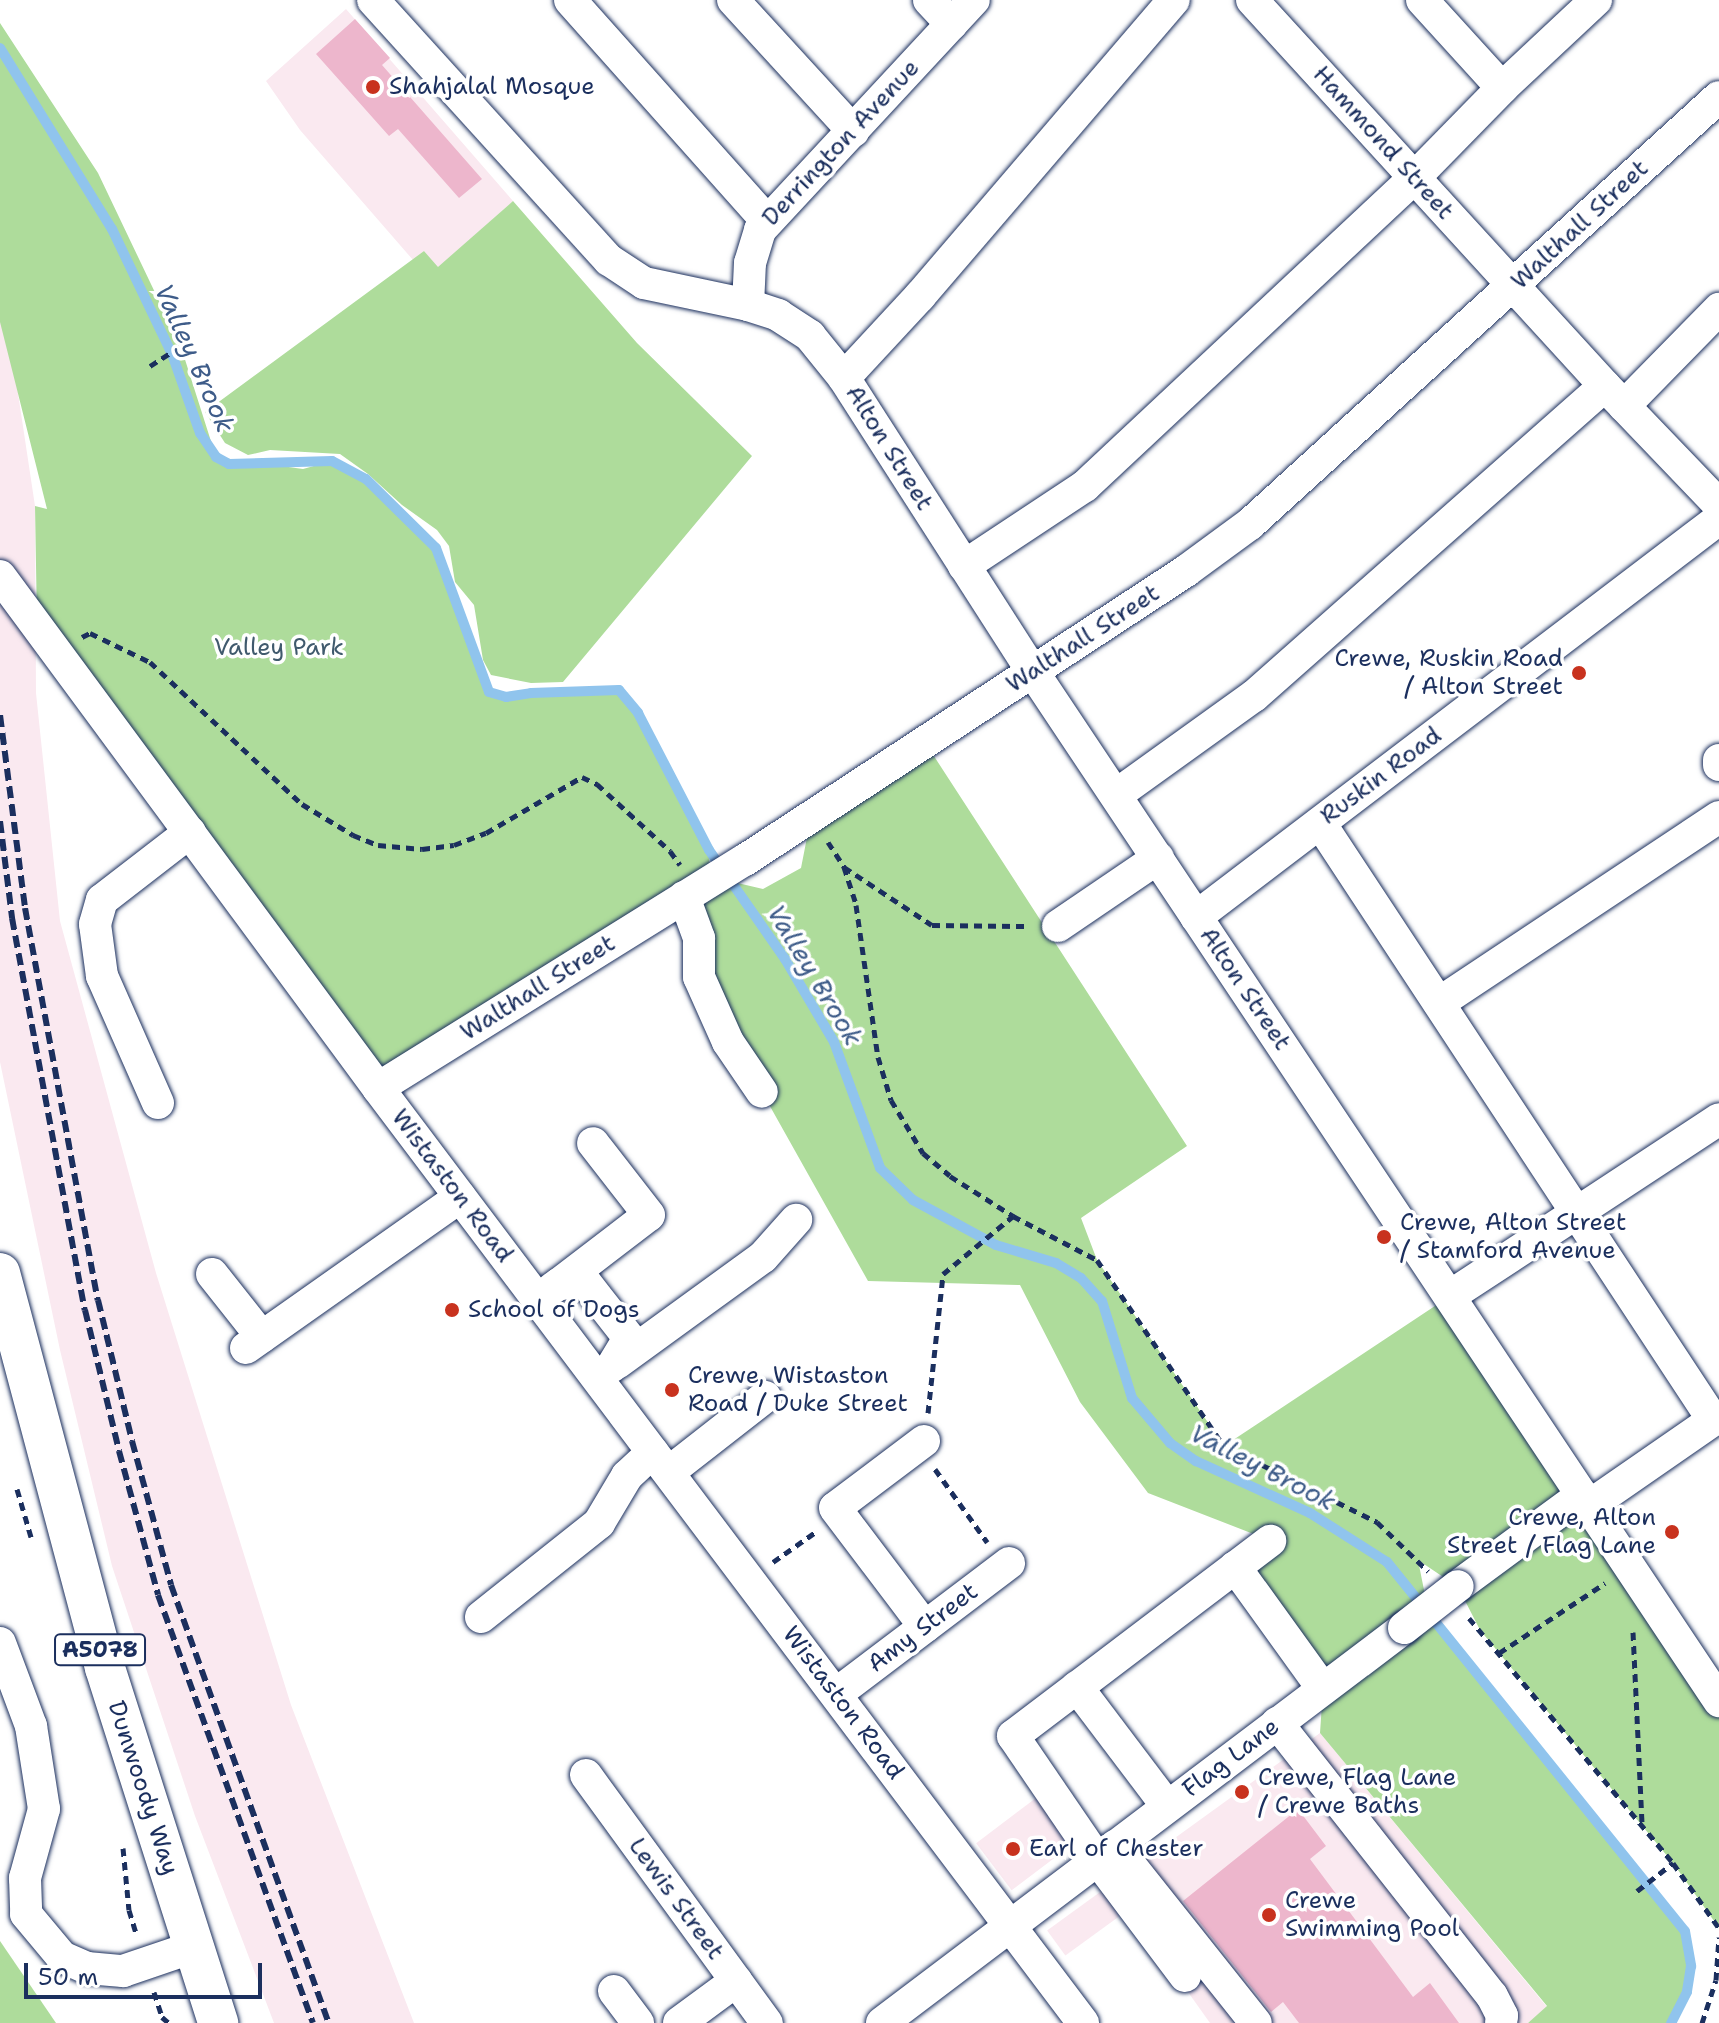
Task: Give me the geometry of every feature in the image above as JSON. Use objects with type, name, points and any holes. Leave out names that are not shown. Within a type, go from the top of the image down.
[{"type":"main road","name":"Dunwoody Way","points":[[0,1273],[105,1668],[218,2023]]},
{"type":"street","name":"Alton Street","points":[[373,0],[609,260],[644,283],[748,305],[778,315],[810,336],[844,378],[1033,672],[1719,1701]]},
{"type":"street","points":[[570,0],[767,221]]},
{"type":"street","points":[[733,0],[853,131]]},
{"type":"street","points":[[929,0],[951,24]]},
{"type":"street","name":"Derrington Avenue","points":[[748,305],[750,263],[760,230],[974,0]]},
{"type":"street","points":[[844,378],[920,296],[1174,0]]},
{"type":"street","name":"Hammond Street","points":[[1252,0],[1719,505]]},
{"type":"street","points":[[1422,0],[1502,88]]},
{"type":"street","points":[[964,566],[1085,486],[1414,178],[1502,88],[1596,0]]},
{"type":"street","name":"Walthall Street","points":[[378,1088],[745,860],[1186,571],[1250,524],[1719,97]]},
{"type":"street","points":[[1116,795],[1254,696],[1719,309]]},
{"type":"street","name":"Ruskin Road","points":[[1196,917],[1719,519]]},
{"type":"street","name":"Wistaston Road","points":[[0,576],[460,1197],[548,1292],[607,1370],[661,1462],[1011,1923],[1083,2023]]},
{"type":"street","points":[[1439,1003],[1719,817]]},
{"type":"street","points":[[1320,823],[1716,1418]]},
{"type":"street","points":[[158,1103],[102,976],[95,924],[102,900],[190,832]]},
{"type":"street","points":[[1058,926],[1158,858]]},
{"type":"street","points":[[697,889],[699,977],[728,1042],[762,1092]]},
{"type":"street","points":[[1450,1296],[1719,1119]]},
{"type":"street","points":[[548,1292],[649,1215],[593,1143]]},
{"type":"street","points":[[212,1274],[254,1343],[460,1197]]},
{"type":"street","points":[[607,1370],[763,1257],[796,1220]]},
{"type":"street","points":[[548,1292],[585,1282],[629,1338],[607,1370]]},
{"type":"street","points":[[481,1617],[599,1523],[627,1476],[661,1462],[765,1397]]},
{"type":"street","name":"Flag Lane","points":[[882,2023],[1452,1592],[1585,1500],[1716,1418]]},
{"type":"street","points":[[921,1443],[835,1508],[925,1627]]},
{"type":"street","points":[[1256,2023],[1106,1852],[1013,1736],[1270,1541]]},
{"type":"street","name":"Amy Street","points":[[836,1694],[1007,1565]]},
{"type":"street","points":[[1235,1567],[1323,1689]]},
{"type":"street","points":[[0,1643],[31,1726],[44,1809],[25,1878],[26,1914],[62,1957],[87,1968],[123,1971],[146,1966],[194,1947]]},
{"type":"street","points":[[1077,1687],[1167,1806]]},
{"type":"street","points":[[1277,1723],[1492,1996],[1502,2016],[1501,2023]]},
{"type":"street","name":"Lewis Street","points":[[586,1775],[767,2023]]},
{"type":"street","points":[[1106,1852],[1185,1976]]},
{"type":"street","points":[[679,2023],[736,1981]]},
{"type":"street","points":[[614,1991],[638,2023]]},
{"type":"path","points":[[150,366],[187,342]]},
{"type":"path","points":[[59,653],[90,633],[150,662],[302,804],[353,835],[378,845],[422,849],[454,845],[486,833],[582,777],[597,784],[670,851],[697,889]]},
{"type":"path","points":[[811,817],[844,867],[856,905],[878,1057],[891,1100],[923,1153],[950,1176],[1013,1216],[1097,1260],[1224,1446],[1377,1522],[1452,1592],[1673,1863],[1719,1928]]},
{"type":"path","points":[[844,867],[932,925],[1058,926]]},
{"type":"path","points":[[1007,1565],[921,1443],[943,1274],[1013,1216]]},
{"type":"path","points":[[750,1579],[840,1515]]},
{"type":"path","points":[[1499,1653],[1629,1567]]},
{"type":"path","points":[[1632,1628],[1642,1827]]},
{"type":"path","points":[[1637,1891],[1673,1863]]},
{"type":"path","points":[[1702,2023],[1716,1980],[1719,1937]]},
{"type":"shaded area","points":[[346,9],[513,201],[438,268],[424,251],[413,260],[300,130],[266,81]]},
{"type":"shaded area","points":[[0,297],[8,327],[35,506],[36,693],[60,921],[156,1273],[291,1705],[414,2023],[274,2023],[195,1816],[112,1566],[60,1350],[0,1062]]},
{"type":"shaded area","points":[[1320,1733],[1547,2007],[1528,2023],[1210,2023],[1183,1985],[1121,1877]]},
{"type":"shaded area","points":[[1044,1792],[1080,1839],[1012,1890],[976,1843]]},
{"type":"shaded area","points":[[1107,1887],[1125,1912],[1065,1956],[1047,1930]]},
{"type":"green space","name":"Valley Park","points":[[0,23],[98,173],[181,347],[216,457],[303,469],[332,461],[366,479],[436,548],[489,692],[506,697],[531,693],[619,690],[679,789],[709,850],[710,881],[729,881],[763,889],[801,868],[811,817],[930,750],[1187,1146],[1081,1218],[1097,1260],[1224,1446],[1450,1296],[1719,1701],[1719,1928],[1673,1863],[1480,1630],[1458,1587],[1418,1560],[1428,1610],[1685,1931],[1691,1966],[1687,1992],[1671,2023],[1528,2023],[1547,2006],[1320,1733],[1323,1689],[1235,1567],[1269,1540],[1148,1493],[1080,1402],[1020,1285],[868,1281],[762,1092],[684,897],[378,1088],[37,623],[35,506],[47,509],[0,322]]},
{"type":"green space","points":[[513,201],[637,343],[752,456],[563,682],[531,683],[491,675],[483,660],[474,605],[455,582],[449,546],[437,530],[402,505],[368,474],[340,454],[270,450],[248,455],[225,443],[205,412],[424,251],[438,267]]},
{"type":"green space","points":[[0,1941],[56,2023],[0,2023]]},
{"type":"building","name":"Shahjalal Mosque","points":[[355,19],[390,58],[382,65],[482,179],[459,198],[398,129],[389,136],[316,54]]},
{"type":"building","name":"Crewe Swimming Pool","points":[[1298,1809],[1326,1846],[1310,1859],[1413,1997],[1430,1983],[1459,2023],[1299,2023],[1283,2002],[1271,2012],[1183,1901]]},
{"type":"waterway","name":"Valley Brook","points":[[0,48],[112,229],[172,354],[200,433],[216,457],[229,464],[332,461],[366,479],[436,548],[489,692],[506,697],[531,693],[619,690],[638,713],[709,850],[785,959],[834,1042],[880,1168],[913,1200],[996,1245],[1056,1263],[1081,1278],[1102,1301],[1132,1398],[1170,1443],[1196,1461],[1310,1513],[1387,1562],[1685,1931],[1691,1966],[1687,1992],[1671,2023]]},
{"type":"railway","points":[[0,715],[25,908],[98,1300],[132,1441],[171,1585],[329,2023]]},
{"type":"railway","points":[[0,821],[12,918],[85,1310],[119,1451],[158,1595],[313,2023]]},
{"type":"place","name":"Shahjalal Mosque","points":[[373,87]]},
{"type":"place","name":"Crewe, Ruskin Road / Alton Street","points":[[1579,673]]},
{"type":"place","name":"Crewe, Alton Street / Stamford Avenue","points":[[1384,1237]]},
{"type":"place","name":"School of Dogs","points":[[452,1310]]},
{"type":"place","name":"Crewe, Wistaston Road / Duke Street","points":[[672,1390]]},
{"type":"place","name":"Crewe, Alton Street / Flag Lane","points":[[1672,1532]]},
{"type":"place","name":"Crewe, Flag Lane / Crewe Baths","points":[[1242,1792]]},
{"type":"place","name":"Earl of Chester","points":[[1013,1849]]},
{"type":"place","name":"Crewe Swimming Pool","points":[[1269,1915]]}]
